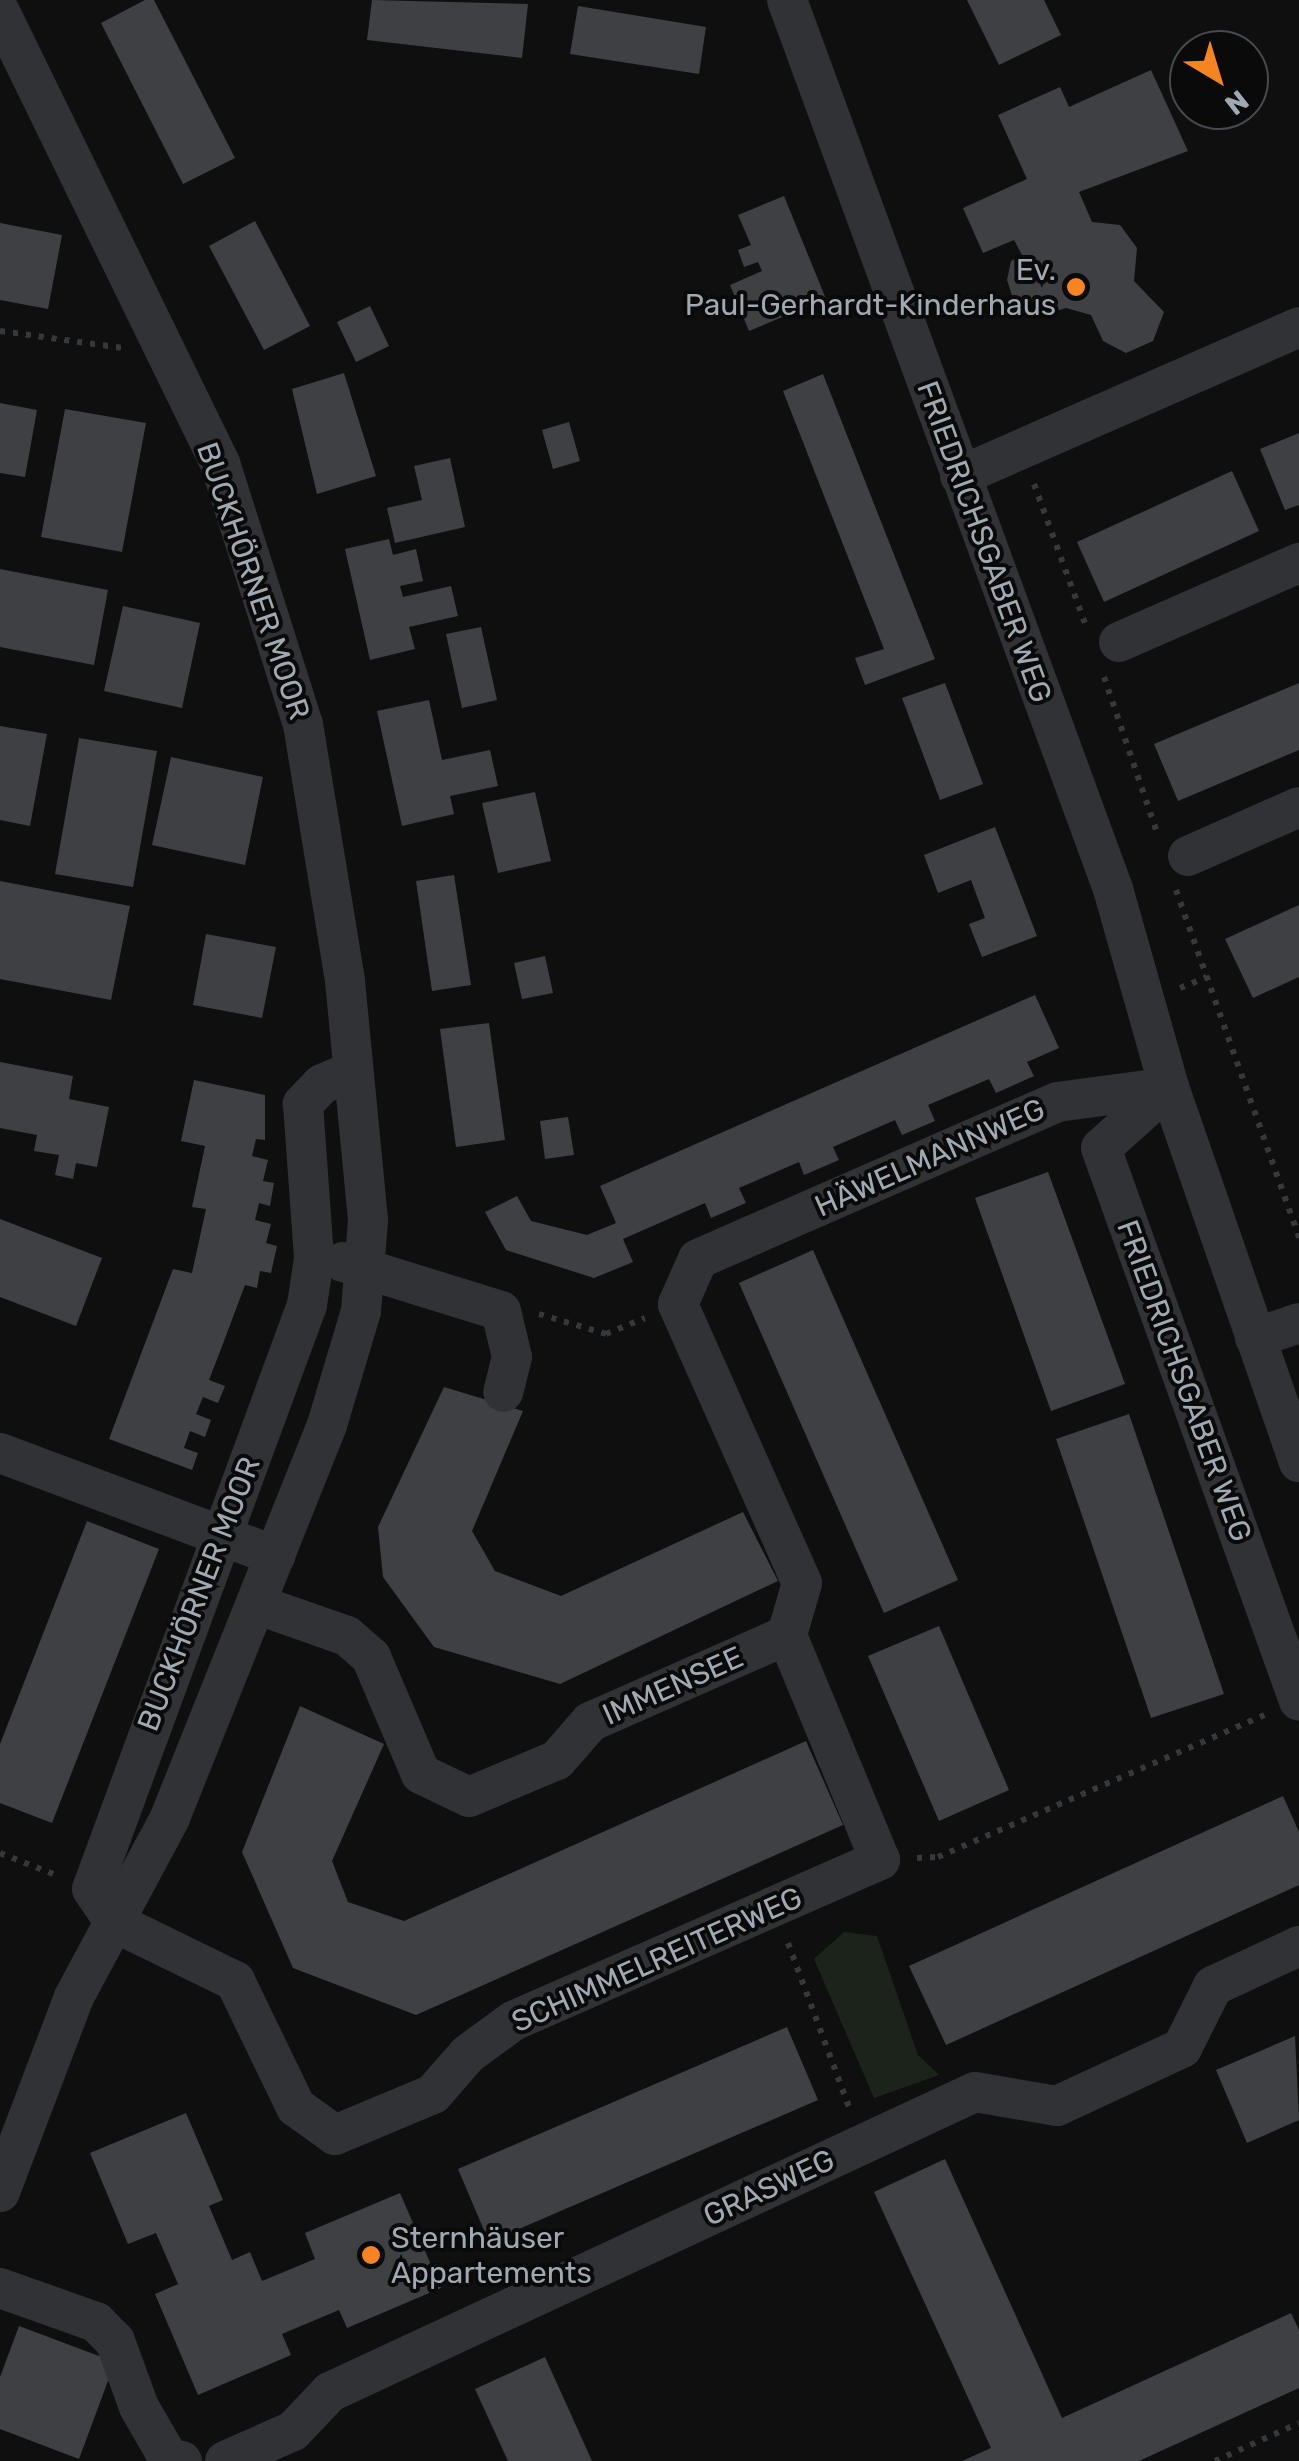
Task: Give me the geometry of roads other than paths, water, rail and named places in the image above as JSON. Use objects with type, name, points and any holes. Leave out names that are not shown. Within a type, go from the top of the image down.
[{"type":"street","name":"FRIEDRICHSGABER WEG","points":[[787,0],[1113,890],[1170,1087],[1299,1462]]},
{"type":"street","name":"BUCKHÖRNER MOOR","points":[[0,12],[163,354],[220,464],[303,724],[345,981],[348,1074],[367,1264],[347,1368],[275,1556],[170,1818],[74,1997],[0,2192]]},
{"type":"street","points":[[960,476],[1299,327]]},
{"type":"street","points":[[1103,649],[1299,563]]},
{"type":"street","points":[[1175,862],[1299,807]]},
{"type":"street","name":"BUCKHÖRNER MOOR","points":[[114,1922],[92,1889],[220,1536],[294,1347],[314,1259],[300,1121],[311,1092],[348,1074]]},
{"type":"street","name":"FRIEDRICHSGABER WEG","points":[[1170,1087],[1100,1148],[1299,1701]]},
{"type":"street","name":"HÄWELMANNWEG","points":[[787,1635],[802,1584],[678,1304],[698,1260],[1058,1102],[1170,1087]]},
{"type":"street","points":[[314,1259],[367,1264],[501,1311],[512,1357],[503,1392]]},
{"type":"street","points":[[1256,1338],[1299,1323]]},
{"type":"street","points":[[0,1453],[275,1556]]},
{"type":"street","name":"IMMENSEE","points":[[256,1604],[347,1636],[371,1657],[421,1774],[468,1797],[558,1760],[590,1722],[787,1635]]},
{"type":"street","name":"SCHIMMELREITERWEG","points":[[114,1922],[235,1981],[296,2107],[335,2135],[434,2094],[468,2054],[513,2022],[880,1860],[787,1635]]},
{"type":"street","name":"GRASWEG","points":[[225,2461],[293,2432],[330,2392],[976,2092],[1057,2106],[1182,2048],[1214,1986],[1299,1946]]},
{"type":"street","points":[[0,2288],[96,2322],[115,2341],[139,2407],[169,2459],[182,2461]]},
{"type":"place","name":"Ev. Paul-Gerhardt-Kinderhaus","points":[[1076,287]]},
{"type":"place","name":"Sternhäuser Appartements","points":[[371,2255]]}]
